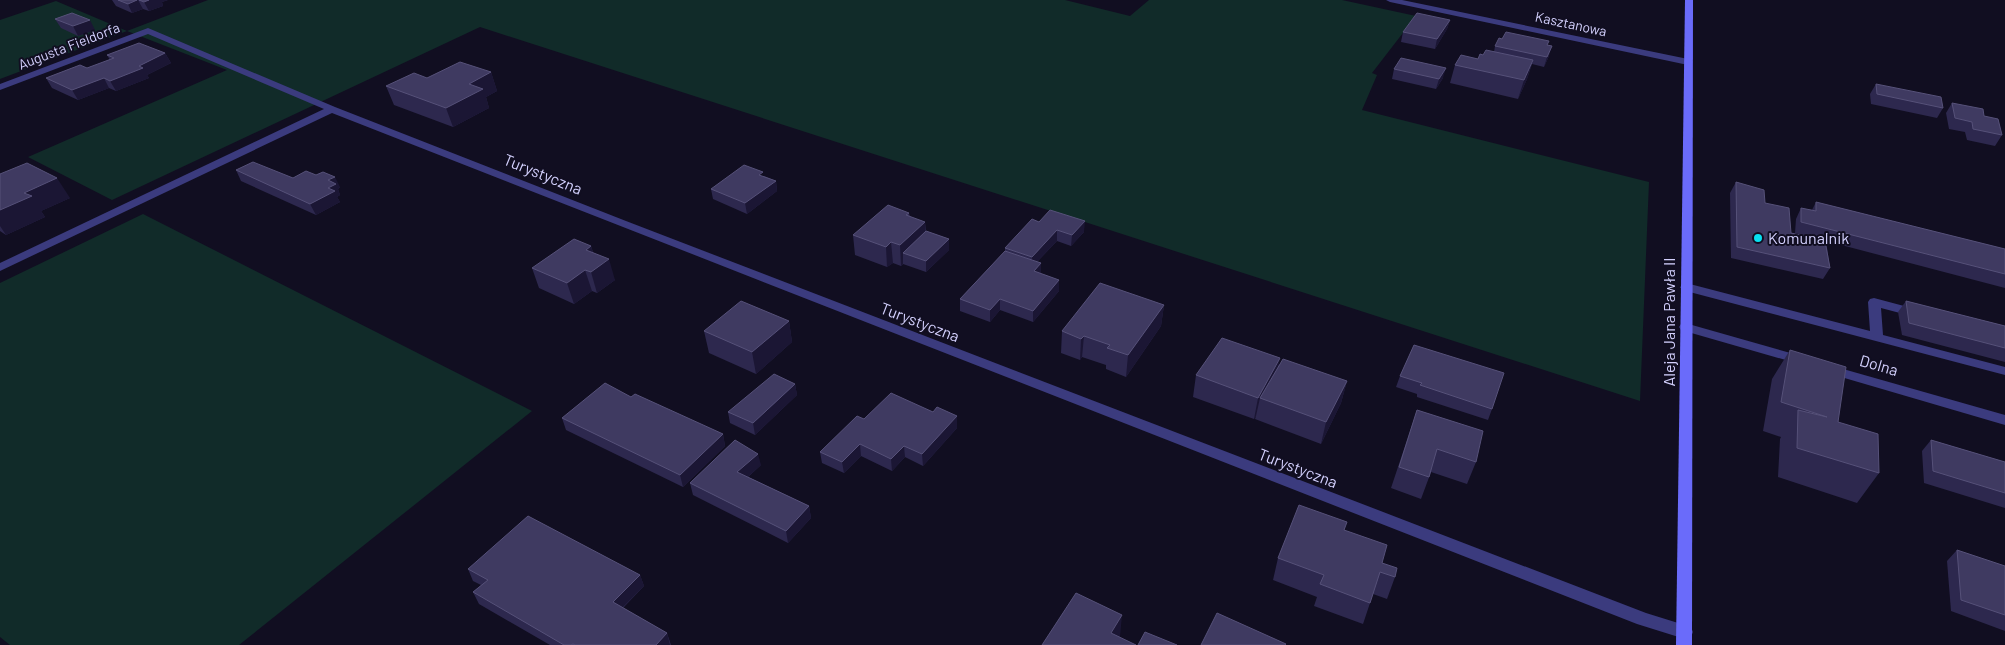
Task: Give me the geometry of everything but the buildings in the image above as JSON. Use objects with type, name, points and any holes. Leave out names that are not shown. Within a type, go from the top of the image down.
[{"type":"street","name":"Kasztanowa","points":[[1390,0],[1688,62]]},
{"type":"street","name":"Aleja Jana Pawła II","points":[[1684,638],[1689,0]]},
{"type":"street","name":"Augusta Fieldorfa","points":[[0,87],[148,31]]},
{"type":"street","name":"Turystyczna","points":[[148,31],[332,109],[1021,379],[1643,619],[1684,638]]},
{"type":"street","points":[[0,267],[332,109]]},
{"type":"street","points":[[1686,287],[2005,371]]},
{"type":"street","points":[[1877,338],[1874,302],[1930,317]]},
{"type":"street","name":"Dolna","points":[[1685,327],[2005,420]]},
{"type":"green space","points":[[208,0],[1065,0],[1130,16],[1149,0],[1342,0],[1416,16],[1372,73],[1377,75],[1362,110],[1649,182],[1640,401],[480,27],[112,200],[28,157],[227,70],[127,31]]},
{"type":"green space","points":[[56,1],[127,31],[0,79],[0,20]]},
{"type":"green space","points":[[143,214],[532,411],[239,645],[10,645],[0,637],[0,283]]},
{"type":"place","name":"Komunalnik","points":[[1758,238]]}]
